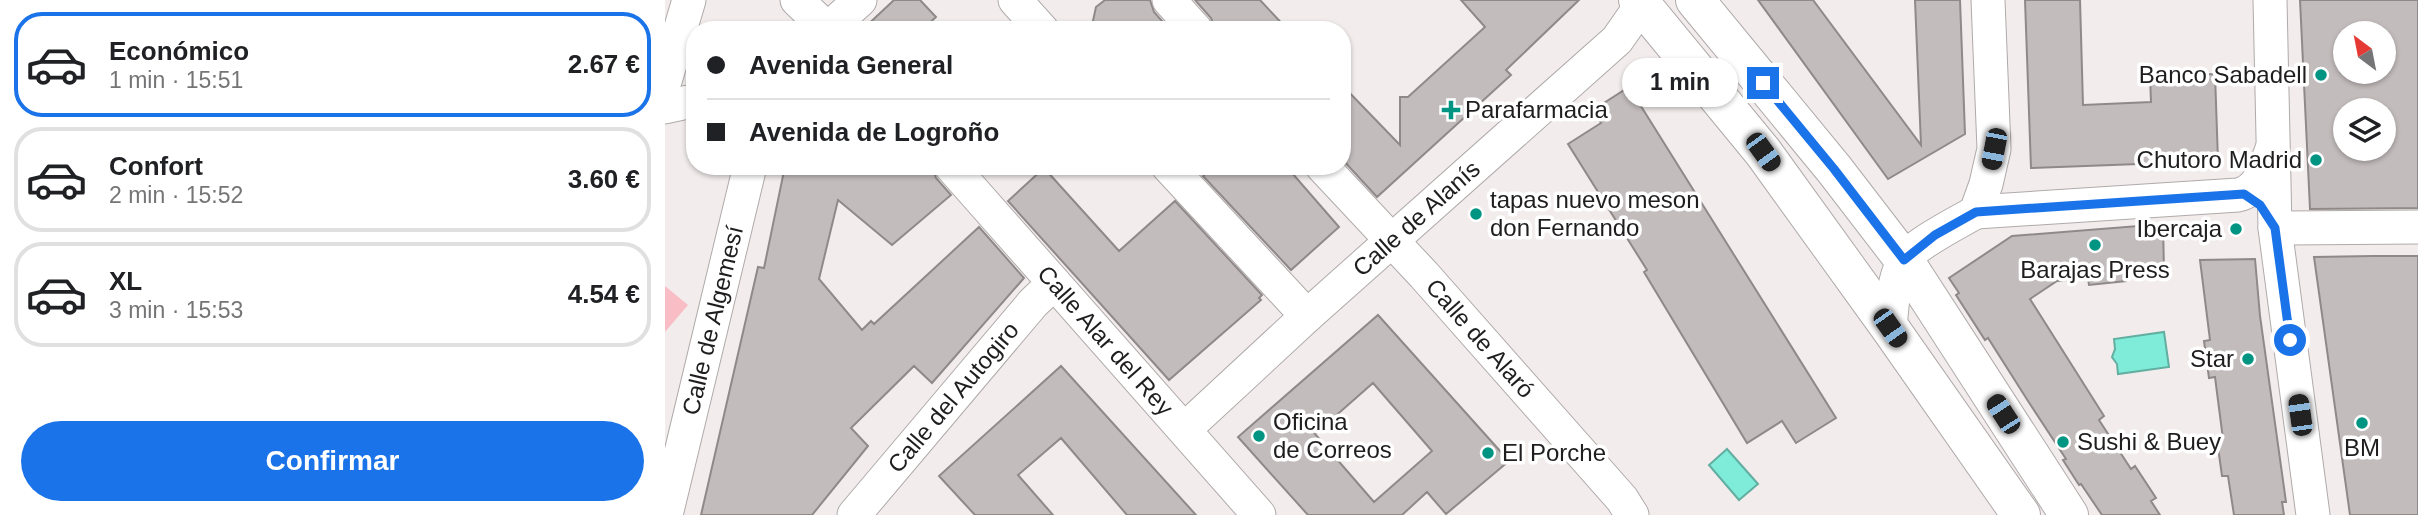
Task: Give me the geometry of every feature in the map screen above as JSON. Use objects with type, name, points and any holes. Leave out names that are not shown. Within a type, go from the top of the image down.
[{"type":"main road","points":[[1695,0],[1834,169],[1904,260],[2069,515]]},
{"type":"main road","points":[[1642,1],[1763,152],[2021,515]]},
{"type":"street","points":[[665,81],[689,0]]},
{"type":"street","points":[[797,0],[818,21]]},
{"type":"street","points":[[837,21],[860,0]]},
{"type":"street","points":[[1015,0],[1034,21]]},
{"type":"street","points":[[1169,0],[1188,21]]},
{"type":"street","points":[[1976,212],[1994,149],[1988,0]]},
{"type":"street","points":[[2270,0],[2275,228],[2313,515]]},
{"type":"street","name":"Calle de Alanís","points":[[1185,429],[1307,316],[1617,40],[1642,1]]},
{"type":"street","points":[[665,107],[686,102]]},
{"type":"street","points":[[1890,328],[1894,291],[1904,260],[1935,235],[1976,212],[2244,194],[2260,180],[2273,146]]},
{"type":"street","name":"Calle de Algemesí","points":[[666,515],[748,175]]},
{"type":"street","name":"Calle Alar del Rey","points":[[959,175],[1259,515]]},
{"type":"street","points":[[1176,175],[1307,316]]},
{"type":"street","name":"Calle de Alaró","points":[[1331,175],[1393,241],[1622,499],[1632,515]]},
{"type":"street","points":[[2244,194],[2260,205],[2275,228]]},
{"type":"street","points":[[2275,228],[2418,228]]},
{"type":"street","name":"Calle del Autogiro","points":[[855,515],[1033,303],[1054,283]]},
{"type":"shaded area","points":[[665,286],[688,305],[665,332]]},
{"type":"shaded area","points":[[2164,332],[2169,367],[2118,374],[2117,364],[2112,357],[2114,339]]},
{"type":"shaded area","points":[[1727,449],[1758,484],[1739,500],[1709,465]]},
{"type":"building","points":[[894,0],[920,0],[936,17],[932,21],[872,21]]},
{"type":"building","points":[[1105,0],[1150,0],[1154,12],[1162,21],[1093,21],[1096,7]]},
{"type":"building","points":[[1195,0],[1260,0],[1280,21],[1212,21]]},
{"type":"building","points":[[1461,0],[1579,0],[1506,70],[1511,75],[1377,197],[1351,169],[1351,94],[1400,145],[1400,97],[1408,97],[1485,27]]},
{"type":"building","points":[[1758,0],[1813,0],[1921,145],[1915,0],[1960,0],[1965,134],[1888,179]]},
{"type":"building","points":[[2025,0],[2080,0],[2083,105],[2151,102],[2150,76],[2215,74],[2218,161],[2031,168]]},
{"type":"building","points":[[2300,0],[2418,0],[2418,208],[2310,209]]},
{"type":"building","points":[[1629,87],[1836,418],[1796,443],[1782,421],[1747,443],[1644,272],[1647,270],[1568,144],[1601,123],[1593,110]]},
{"type":"building","points":[[783,175],[935,175],[951,195],[892,245],[838,200],[819,279],[862,330],[871,321],[874,324],[979,227],[1024,278],[932,383],[914,366],[851,428],[868,446],[812,515],[701,515],[758,267],[764,268]]},
{"type":"building","points":[[1036,175],[1050,175],[1119,251],[1175,201],[1262,295],[1259,298],[1261,300],[1169,380],[1008,201]]},
{"type":"building","points":[[1294,175],[1339,227],[1291,270],[1203,176]]},
{"type":"building","points":[[2163,224],[2164,272],[2125,275],[2126,281],[2089,285],[2088,278],[2057,281],[2030,299],[2104,416],[2099,420],[2131,469],[2135,466],[2156,498],[2151,501],[2160,515],[2102,515],[2081,484],[2079,485],[2063,460],[2066,459],[1988,338],[1985,340],[1956,295],[1959,293],[1949,278],[2012,236]]},
{"type":"building","points":[[2418,256],[2418,515],[2350,515],[2314,257]]},
{"type":"building","points":[[2255,259],[2260,316],[2286,502],[2282,502],[2284,515],[2234,515],[2228,476],[2222,476],[2217,440],[2223,439],[2215,377],[2209,378],[2204,341],[2210,340],[2200,260]]},
{"type":"building","points":[[1378,315],[1509,461],[1446,514],[1427,492],[1402,515],[1308,515],[1238,437]],"holes":[[[1373,383],[1432,451],[1374,502],[1315,434]]]},
{"type":"building","points":[[1061,366],[1196,515],[1127,515],[1061,438],[1018,475],[1053,515],[975,515],[939,476]]},
{"type":"place","name":"Banco Sabadell","points":[[2321,75]]},
{"type":"place","name":"Parafarmacia","points":[[1451,110]]},
{"type":"place","name":"Chutoro Madrid","points":[[2316,160]]},
{"type":"place","name":"tapas nuevo meson don Fernando","points":[[1476,214]]},
{"type":"place","name":"Ibercaja","points":[[2236,229]]},
{"type":"place","name":"Barajas Press","points":[[2095,245]]},
{"type":"place","name":"Star","points":[[2248,359]]},
{"type":"place","name":"BM","points":[[2362,423]]},
{"type":"place","name":"Oficina de Correos","points":[[1259,436]]},
{"type":"place","name":"Sushi & Buey","points":[[2063,442]]},
{"type":"place","name":"El Porche","points":[[1488,453]]},
{"type":"route","points":[[1763,83],[1904,260],[1935,235],[1976,212],[2244,194],[2260,205],[2275,228],[2290,340]]}]
